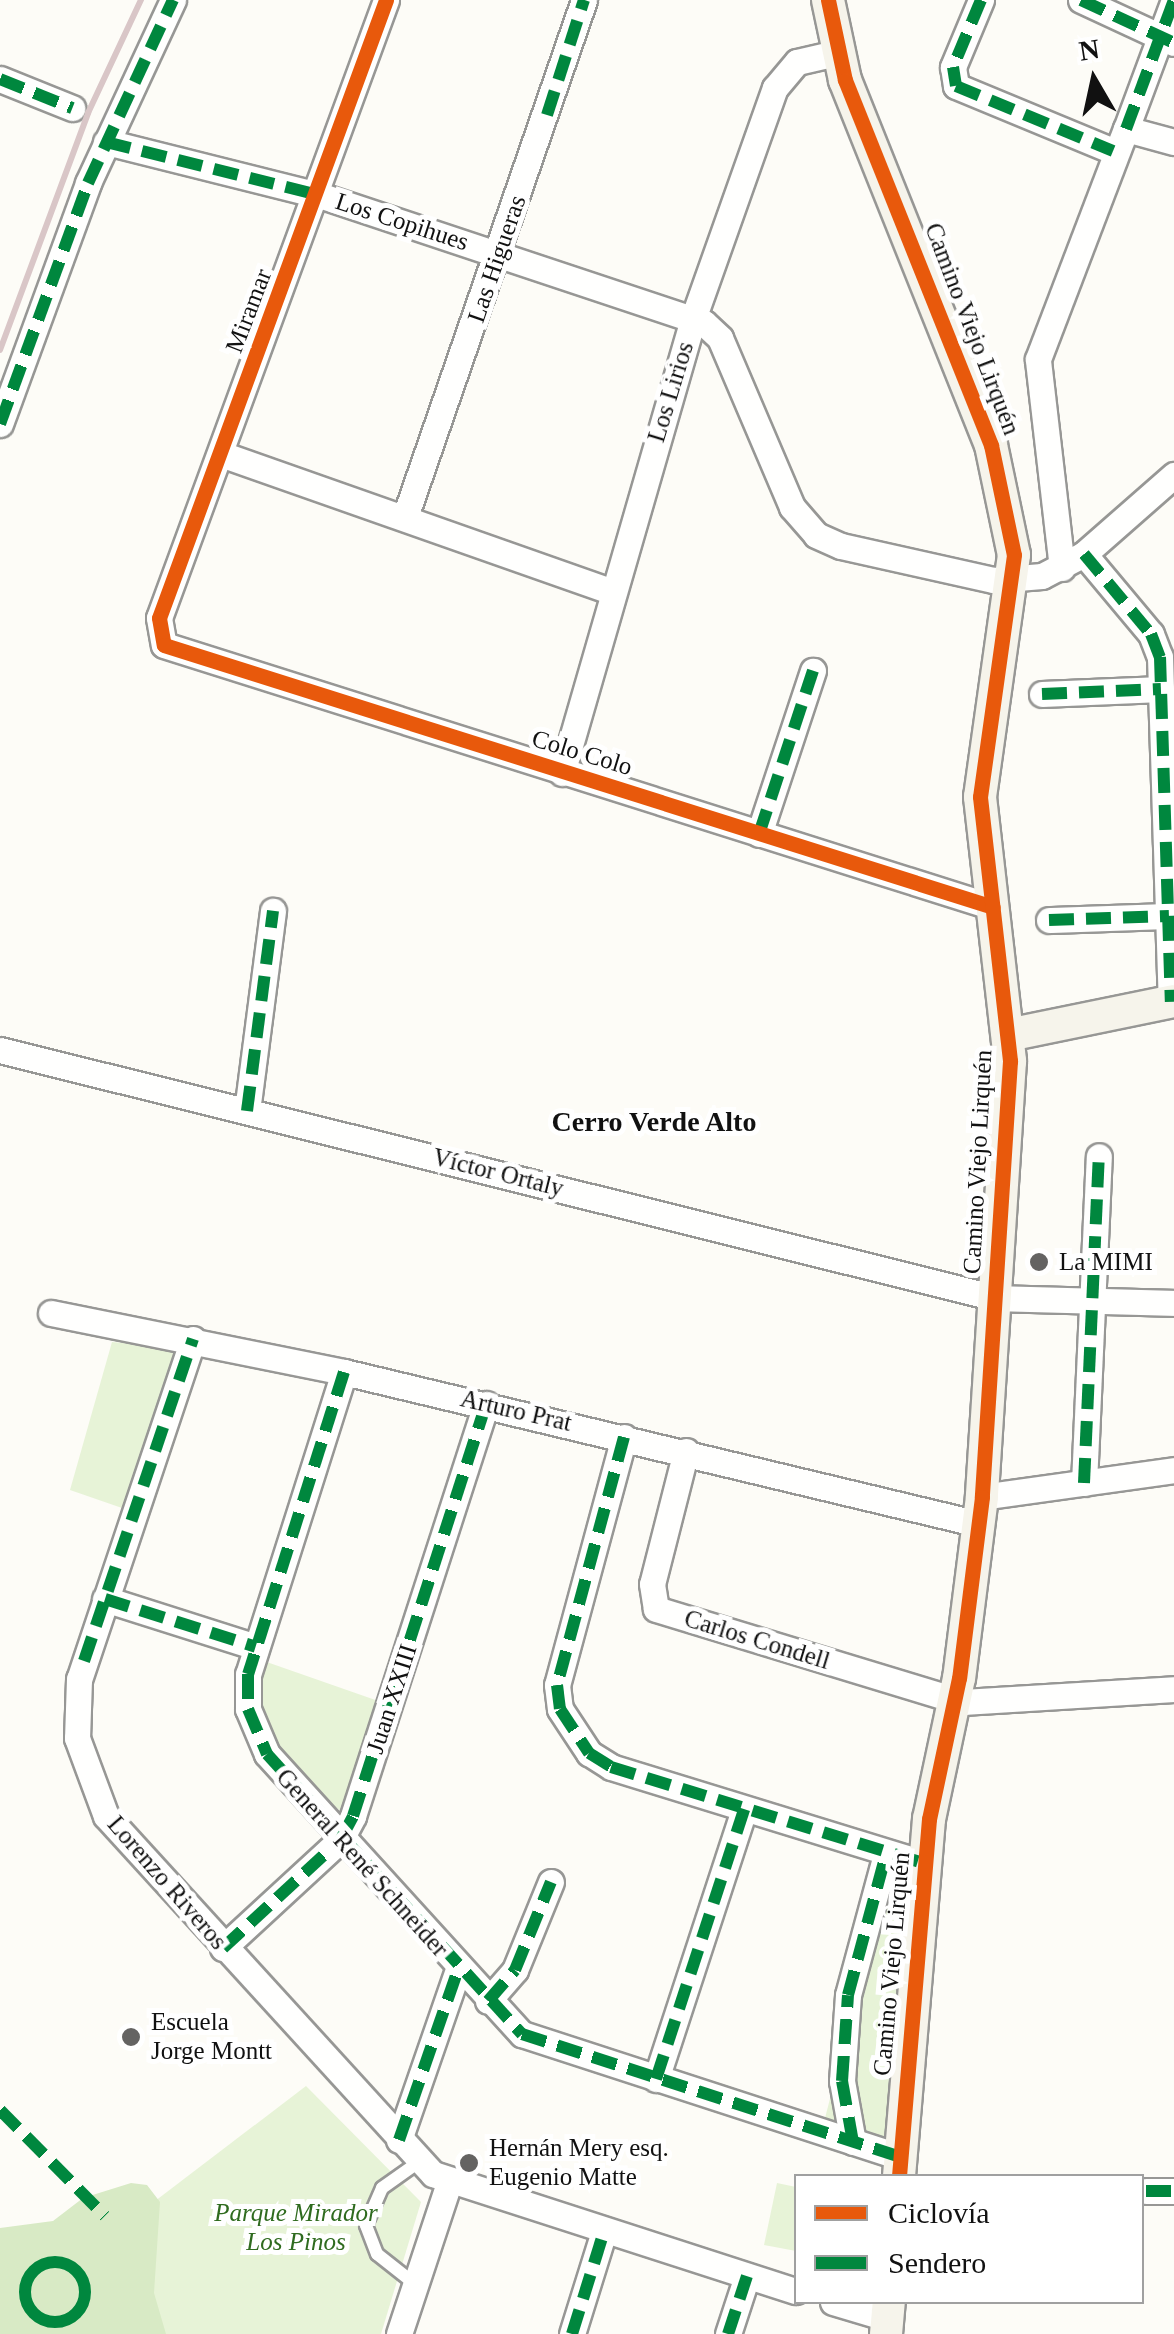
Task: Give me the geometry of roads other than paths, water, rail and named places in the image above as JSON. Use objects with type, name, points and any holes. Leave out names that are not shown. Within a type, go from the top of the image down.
[{"type":"street","points":[[0,424],[106,142],[172,0]]},
{"type":"street","name":"Miramar","points":[[160,638],[159,618],[319,194],[386,0]]},
{"type":"street","name":"Las Higueras","points":[[405,517],[500,254],[584,0]]},
{"type":"street","points":[[981,0],[953,68],[956,86],[1120,140],[1174,142]]},
{"type":"street","points":[[1081,0],[1167,38]]},
{"type":"street","points":[[1008,1036],[1173,1001],[1161,689],[1150,634],[1073,561],[1038,359],[1120,140],[1167,38],[1174,0]]},
{"type":"street","name":"Camino Viejo Lirquén","points":[[823,2],[836,53],[992,445],[1012,529],[1014,581],[982,768],[1008,1036],[981,1511],[955,1700],[936,1770],[900,2167]]},
{"type":"street","name":"Los Lirios","points":[[562,773],[693,318],[778,81],[798,62],[836,53]]},
{"type":"street","points":[[0,79],[72,108]]},
{"type":"street","name":"Los Copihues","points":[[106,142],[319,194],[693,318]]},
{"type":"street","points":[[693,318],[720,338],[792,507],[816,534],[951,572],[1014,581],[1073,561],[1174,475]]},
{"type":"street","points":[[221,454],[612,591]]},
{"type":"street","name":"Colo Colo","points":[[160,638],[176,653],[994,907]]},
{"type":"street","points":[[759,834],[813,671]]},
{"type":"street","points":[[1042,694],[1161,689]]},
{"type":"street","points":[[247,1111],[273,911]]},
{"type":"street","points":[[1049,920],[1169,916]]},
{"type":"street","name":"Víctor Ortaly","points":[[0,1050],[996,1298],[1174,1303]]},
{"type":"street","points":[[1084,1483],[1099,1156]]},
{"type":"street","name":"Arturo Prat","points":[[50,1313],[344,1372],[686,1451],[981,1511]]},
{"type":"street","name":"Lorenzo Riveros","points":[[193,1340],[76,1697],[77,1738],[88,1781],[118,1832],[399,2140],[449,2183],[794,2290]]},
{"type":"street","name":"General René Schneider","points":[[344,1372],[256,1647],[246,1697],[260,1742],[458,1970],[531,2039],[853,2142],[900,2167]]},
{"type":"street","name":"Juan XXIII","points":[[223,1948],[341,1839],[391,1705],[486,1404]]},
{"type":"street","points":[[624,1437],[557,1700],[596,1760],[926,1864]]},
{"type":"street","name":"Carlos Condell","points":[[686,1451],[652,1584],[656,1609],[955,1700]]},
{"type":"street","points":[[981,1511],[1084,1483],[1174,1470]]},
{"type":"street","points":[[105,1599],[256,1647]]},
{"type":"street","points":[[955,1700],[1174,1688]]},
{"type":"street","points":[[656,2079],[744,1809]]},
{"type":"street","points":[[853,2142],[842,2081],[846,2010],[852,1965],[886,1854]]},
{"type":"street","points":[[488,2001],[515,1970],[551,1882]]},
{"type":"street","points":[[399,2140],[458,1970]]},
{"type":"street","points":[[398,2334],[449,2183]]},
{"type":"street","points":[[1146,2191],[1174,2191]]},
{"type":"street","points":[[572,2334],[604,2231]]},
{"type":"street","points":[[728,2334],[747,2276]]},
{"type":"street","points":[[839,2304],[887,2318]]},
{"type":"lane","points":[[415,2284],[378,2254],[366,2225],[376,2195],[420,2162]]},
{"type":"railway","points":[[0,350],[88,113],[141,0]]},
{"type":"place","name":"La MIMI","points":[[1039,1262]]},
{"type":"place","name":"Escuela Jorge Montt","points":[[131,2037]]},
{"type":"place","name":"Hernán Mery esq. Eugenio Matte","points":[[469,2163]]},
{"type":"district","name":"Cerro Verde Alto","points":[[654,1122]]},
{"type":"park label","name":"Parque Mirador Los Pinos","points":[[296,2228]]}]
